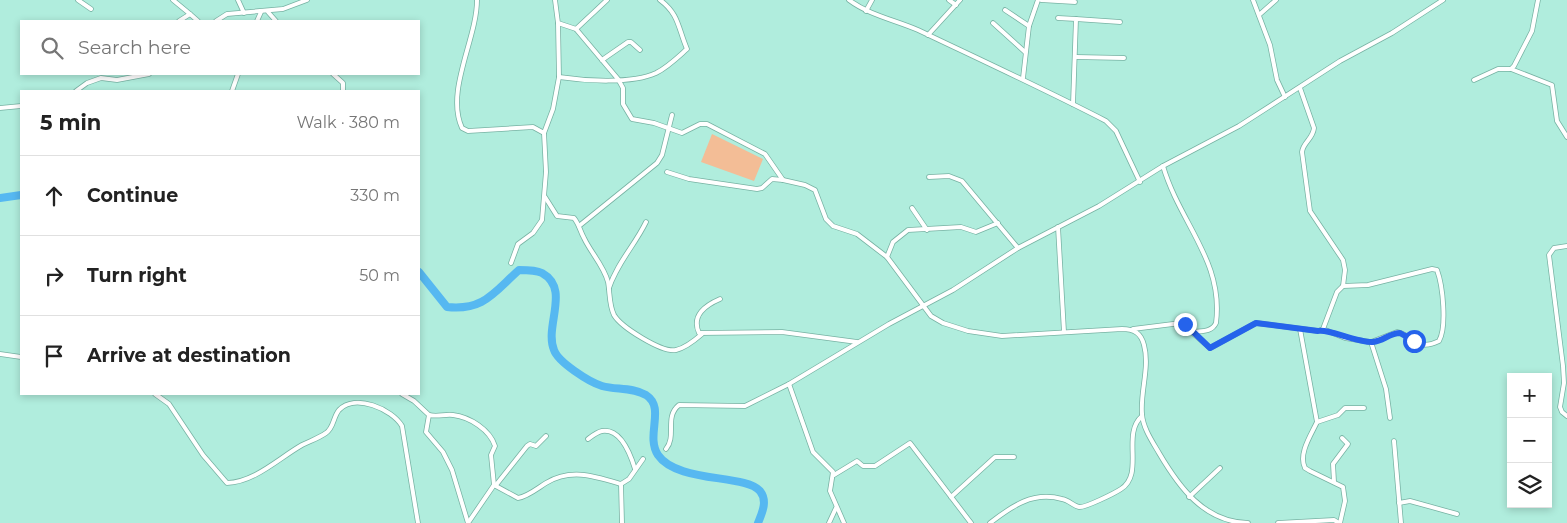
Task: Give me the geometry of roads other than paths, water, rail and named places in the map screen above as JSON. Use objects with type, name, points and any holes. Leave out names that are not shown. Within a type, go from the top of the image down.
[{"type":"street","points":[[78,0],[91,9]]},
{"type":"street","points":[[173,0],[197,20]]},
{"type":"street","points":[[238,0],[244,13]]},
{"type":"street","points":[[218,20],[227,14],[268,12],[293,7],[307,0]]},
{"type":"street","points":[[477,0],[476,17],[458,89],[458,112],[462,128],[468,131],[533,127],[544,133]]},
{"type":"street","points":[[511,263],[518,244],[539,226],[545,197],[544,133],[553,109],[558,77],[558,23],[554,0]]},
{"type":"street","points":[[576,29],[607,0]]},
{"type":"street","points":[[558,77],[618,79],[654,73],[687,49],[676,16],[660,0]]},
{"type":"street","points":[[849,0],[866,11],[928,35],[1023,78],[1112,126],[1140,182]]},
{"type":"street","points":[[866,11],[872,0]]},
{"type":"street","points":[[949,0],[956,5]]},
{"type":"street","points":[[928,35],[960,0]]},
{"type":"street","points":[[1023,78],[1029,26],[1040,0],[1075,2]]},
{"type":"street","points":[[1253,0],[1274,59],[1277,80],[1285,97]]},
{"type":"street","points":[[1259,16],[1276,0]]},
{"type":"street","points":[[1511,69],[1517,62],[1532,30],[1538,0]]},
{"type":"street","points":[[666,449],[672,442],[670,422],[673,413],[679,405],[745,406],[789,384],[857,342],[953,290],[1018,248],[1140,182],[1163,166],[1239,126],[1340,61],[1392,33],[1440,1]]},
{"type":"street","points":[[1005,10],[1029,26]]},
{"type":"street","points":[[257,20],[261,12]]},
{"type":"street","points":[[268,12],[275,20]]},
{"type":"street","points":[[181,20],[190,14]]},
{"type":"street","points":[[1058,18],[1120,22]]},
{"type":"street","points":[[1073,104],[1076,20]]},
{"type":"street","points":[[558,23],[576,29],[618,79],[623,88],[623,104],[632,119],[682,133],[700,124],[708,124],[765,154],[783,180]]},
{"type":"street","points":[[993,23],[1025,52]]},
{"type":"street","points":[[602,60],[628,42],[631,42],[640,50]]},
{"type":"street","points":[[1076,57],[1124,58]]},
{"type":"street","points":[[1474,80],[1498,69],[1511,69],[1552,85],[1557,121],[1567,137]]},
{"type":"street","points":[[77,90],[87,83],[101,78],[117,80],[144,75]]},
{"type":"street","points":[[232,90],[238,75]]},
{"type":"street","points":[[334,75],[343,84],[343,90]]},
{"type":"street","points":[[1300,88],[1314,128],[1310,139],[1302,148],[1310,212],[1343,260],[1345,270],[1343,286],[1337,292],[1323,329]]},
{"type":"street","points":[[0,108],[20,106]]},
{"type":"street","points":[[579,226],[653,167],[662,154],[667,128],[672,115]]},
{"type":"street","points":[[1163,166],[1177,205],[1207,259],[1215,280],[1216,323],[1214,328],[1194,332]]},
{"type":"street","points":[[667,172],[690,179],[757,189],[762,188],[772,179],[783,180],[805,185],[815,190],[824,215],[829,222],[857,234],[887,257],[930,316],[943,323],[983,334],[1002,336],[1132,329],[1182,323],[1210,348],[1256,323],[1300,329],[1323,329],[1345,338],[1371,342],[1397,332],[1418,344],[1438,341],[1443,329],[1442,294],[1437,270],[1432,269],[1368,285],[1343,286]]},
{"type":"street","points":[[930,177],[949,176],[962,181],[1018,248]]},
{"type":"street","points":[[545,197],[557,216],[574,218],[579,226],[584,240],[606,276],[611,306],[618,320],[656,347],[676,350],[691,343],[702,334],[782,332],[857,342]]},
{"type":"street","points":[[912,208],[927,230]]},
{"type":"street","points":[[609,290],[618,266],[635,244],[646,222]]},
{"type":"street","points":[[887,257],[894,242],[904,232],[964,227],[976,232],[998,223]]},
{"type":"street","points":[[1058,227],[1064,332]]},
{"type":"street","points":[[1567,246],[1554,248],[1549,255],[1561,343],[1564,383],[1560,407],[1567,416]]},
{"type":"street","points":[[702,334],[697,327],[700,311],[720,298]]},
{"type":"street","points":[[1132,329],[1142,338],[1145,354],[1142,416],[1146,430],[1179,487],[1189,497],[1228,522],[1248,523]]},
{"type":"street","points":[[1278,523],[1334,520],[1340,523],[1345,501],[1345,490],[1334,482],[1310,471],[1303,464],[1309,438],[1318,422],[1300,329]]},
{"type":"street","points":[[1371,342],[1386,389],[1390,418]]},
{"type":"street","points":[[1561,343],[1567,344]]},
{"type":"street","points":[[0,354],[20,357]]},
{"type":"street","points":[[789,384],[813,452],[829,465],[834,476],[830,491],[844,523]]},
{"type":"street","points":[[156,395],[169,404],[203,455],[227,483],[259,472],[328,432],[336,414],[344,406],[354,404],[384,408],[397,418],[402,426],[418,523]]},
{"type":"street","points":[[404,395],[414,401],[429,415],[452,415],[465,418],[487,433],[495,446],[491,455],[495,485]]},
{"type":"street","points":[[1318,422],[1338,415],[1345,408],[1364,408]]},
{"type":"street","points":[[429,415],[426,432],[443,452],[452,470],[468,523]]},
{"type":"street","points":[[990,523],[1016,504],[1030,498],[1061,498],[1076,506],[1083,507],[1121,489],[1131,476],[1134,428],[1142,416]]},
{"type":"street","points":[[588,439],[601,431],[609,432],[624,444],[635,469]]},
{"type":"street","points":[[468,523],[495,485],[527,446],[530,444],[536,446],[546,436]]},
{"type":"street","points":[[1334,482],[1333,464],[1348,444],[1342,438]]},
{"type":"street","points":[[1394,441],[1401,523]]},
{"type":"street","points":[[834,476],[857,461],[863,466],[875,466],[904,444],[910,443],[972,523]]},
{"type":"street","points":[[951,497],[995,457],[1014,457]]},
{"type":"street","points":[[495,485],[518,498],[555,477],[569,474],[590,475],[621,484],[629,479],[643,459]]},
{"type":"street","points":[[1189,497],[1220,468]]},
{"type":"street","points":[[621,484],[622,523]]},
{"type":"street","points":[[1399,502],[1410,501],[1458,514]]},
{"type":"street","points":[[829,523],[836,508]]},
{"type":"waterway","points":[[0,198],[20,195]]},
{"type":"waterway","points":[[420,273],[447,307],[460,307],[470,306],[487,298],[519,270],[542,273],[555,288],[556,298],[552,340],[554,350],[561,360],[596,384],[641,392],[646,395],[652,400],[654,407],[653,439],[658,455],[667,464],[680,470],[740,482],[760,491],[764,503],[758,523]]}]
